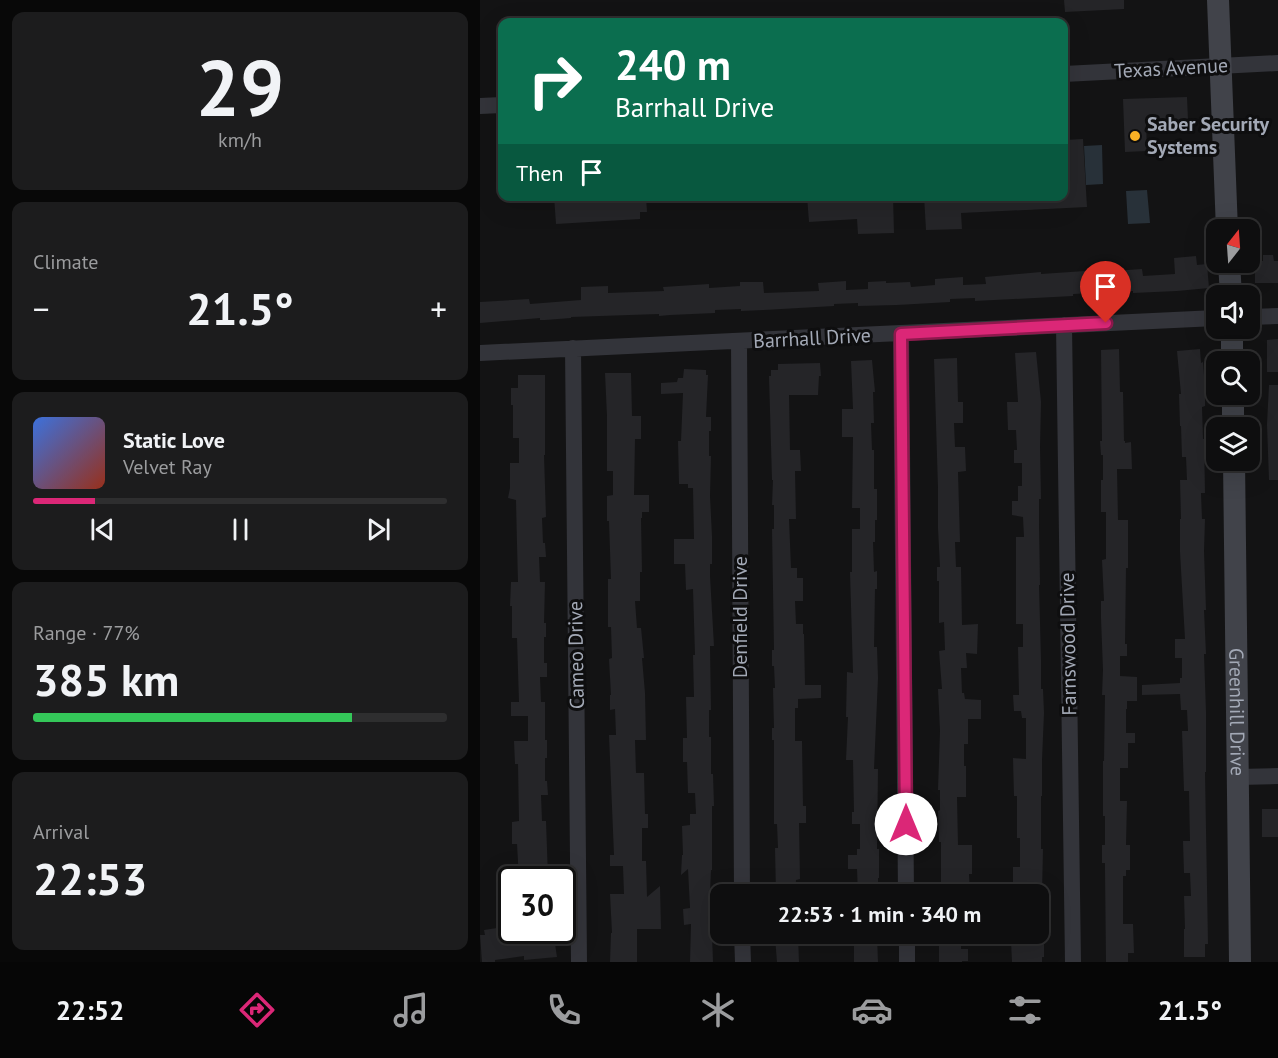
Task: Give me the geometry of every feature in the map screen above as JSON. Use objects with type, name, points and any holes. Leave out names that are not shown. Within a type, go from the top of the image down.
[{"type":"street","points":[[1218,0],[1227,219]]},
{"type":"street","name":"Texas Avenue","points":[[1068,74],[1278,63]]},
{"type":"street","points":[[480,106],[498,105]]},
{"type":"street","points":[[1260,317],[1278,316]]},
{"type":"street","name":"Barrhall Drive","points":[[480,353],[1206,318]]},
{"type":"street","name":"Farnswood Drive","points":[[1064,325],[1073,962]]},
{"type":"street","points":[[901,334],[906,884]]},
{"type":"street","name":"Denfield Drive","points":[[739,341],[742,884]]},
{"type":"street","name":"Cameo Drive","points":[[573,348],[579,962]]},
{"type":"street","name":"Greenhill Drive","points":[[1234,471],[1240,962]]},
{"type":"street","points":[[1238,777],[1278,776]]},
{"type":"street","points":[[742,944],[742,962]]},
{"type":"street","points":[[907,944],[907,962]]},
{"type":"shaded area","points":[[1102,145],[1103,184],[1086,185],[1084,146]]},
{"type":"shaded area","points":[[1147,190],[1150,223],[1128,224],[1126,191]]},
{"type":"building","points":[[1064,0],[1124,0],[1124,9],[1065,12]]},
{"type":"building","name":"Saber Security Systems","points":[[1187,97],[1188,120],[1146,122],[1147,151],[1125,152],[1123,99]]},
{"type":"building","points":[[1083,139],[1087,207],[961,213],[962,229],[926,230],[924,201],[1068,201],[1068,140]]},
{"type":"building","points":[[554,201],[646,201],[647,212],[640,212],[640,219],[556,224]]},
{"type":"building","points":[[807,201],[893,201],[894,233],[858,234],[857,219],[809,222]]},
{"type":"building","points":[[1263,255],[1273,255],[1274,261],[1278,261],[1278,283],[1255,283],[1255,273],[1260,273],[1260,261],[1263,261]]},
{"type":"building","points":[[1196,256],[1197,265],[1206,264],[1209,285],[1206,285],[1206,288],[975,301],[975,298],[950,299],[950,302],[897,305],[858,306],[858,303],[764,310],[715,310],[715,313],[659,316],[659,314],[571,317],[545,320],[540,320],[540,318],[480,323],[480,302],[529,299],[530,304],[581,300],[581,287],[608,286],[608,293],[664,291],[663,287],[709,284],[709,288],[740,286],[740,282],[763,282],[764,293],[819,291],[818,283],[846,281],[846,290],[868,289],[868,282],[910,282],[911,287],[935,285],[935,279],[963,277],[963,285],[986,284],[985,277],[1041,272],[1041,274],[1085,271],[1085,273],[1142,269],[1143,276],[1175,274],[1174,258]]},
{"type":"building","points":[[1278,339],[1278,372],[1267,372],[1267,340]]},
{"type":"building","points":[[1119,349],[1124,441],[1125,443],[1131,442],[1132,469],[1117,469],[1118,520],[1128,520],[1125,644],[1127,644],[1127,656],[1120,656],[1120,676],[1137,677],[1137,701],[1127,701],[1126,709],[1126,733],[1135,733],[1135,743],[1128,743],[1128,768],[1120,768],[1120,801],[1127,801],[1126,845],[1130,845],[1130,870],[1126,870],[1126,876],[1123,876],[1123,924],[1133,924],[1134,953],[1128,953],[1128,962],[1106,962],[1105,863],[1102,863],[1102,845],[1105,845],[1103,761],[1105,695],[1102,695],[1101,601],[1104,601],[1102,560],[1106,559],[1106,512],[1101,512],[1103,455],[1101,455],[1100,441],[1102,441],[1101,350]]},
{"type":"building","points":[[1200,349],[1205,389],[1205,406],[1202,407],[1205,493],[1201,493],[1202,519],[1205,519],[1206,654],[1204,654],[1208,944],[1205,944],[1205,957],[1184,957],[1184,896],[1191,896],[1190,873],[1184,873],[1183,841],[1190,841],[1189,791],[1184,791],[1182,731],[1188,731],[1187,710],[1181,710],[1180,694],[1142,695],[1142,685],[1180,683],[1180,678],[1182,678],[1182,658],[1175,658],[1175,639],[1185,639],[1180,552],[1180,480],[1187,480],[1186,457],[1182,457],[1179,394],[1181,394],[1177,351]]},
{"type":"building","points":[[1036,352],[1041,402],[1039,585],[1041,689],[1043,689],[1044,713],[1041,796],[1042,884],[1013,884],[1013,867],[1020,867],[1020,838],[1017,838],[1017,796],[1014,796],[1013,758],[1026,759],[1026,718],[1022,718],[1021,711],[1014,711],[1013,695],[1019,695],[1018,647],[1023,647],[1023,624],[1016,624],[1016,537],[1024,537],[1023,517],[1012,515],[1012,501],[1018,501],[1018,486],[1022,486],[1022,463],[1014,463],[1014,450],[1017,450],[1016,430],[1008,430],[1007,402],[1018,402],[1015,353]]},
{"type":"building","points":[[957,358],[958,402],[963,402],[963,423],[954,423],[955,447],[965,447],[966,471],[958,472],[960,542],[955,542],[956,567],[961,567],[962,625],[978,624],[977,654],[966,653],[967,668],[961,668],[962,693],[965,699],[981,700],[981,719],[968,719],[968,744],[964,744],[966,797],[957,797],[958,845],[972,845],[972,874],[969,874],[970,884],[941,884],[938,811],[940,810],[940,790],[938,790],[940,731],[938,689],[942,689],[939,651],[945,650],[944,622],[939,623],[939,581],[937,581],[937,567],[940,567],[934,359]]},
{"type":"building","points":[[872,360],[875,392],[873,392],[874,423],[871,423],[874,489],[877,489],[877,520],[875,520],[875,542],[873,542],[874,572],[877,571],[874,647],[877,647],[878,678],[874,769],[878,769],[878,884],[858,884],[857,869],[848,869],[848,855],[857,855],[857,849],[860,849],[860,824],[852,824],[852,812],[854,812],[853,760],[846,760],[847,672],[853,673],[850,572],[852,572],[852,529],[860,529],[860,508],[852,508],[853,437],[842,437],[842,409],[853,409],[851,361]]},
{"type":"building","points":[[820,363],[821,376],[819,376],[818,395],[789,395],[790,450],[800,450],[801,471],[795,471],[796,519],[789,519],[791,568],[797,568],[797,578],[803,578],[803,601],[795,601],[796,624],[803,624],[805,685],[821,685],[821,698],[798,699],[798,708],[795,708],[795,741],[802,741],[803,806],[806,806],[806,823],[799,823],[800,879],[796,880],[796,884],[776,884],[775,848],[778,848],[777,824],[774,824],[774,740],[772,740],[773,688],[775,688],[774,666],[772,666],[772,650],[774,650],[772,529],[774,529],[774,505],[772,505],[769,376],[771,376],[771,370],[778,370],[778,364]]},
{"type":"building","points":[[684,369],[706,370],[706,375],[708,375],[706,417],[711,417],[709,456],[711,456],[712,564],[710,564],[710,576],[714,646],[710,646],[709,737],[711,737],[714,806],[712,806],[710,884],[710,944],[712,944],[713,962],[690,962],[691,924],[684,925],[683,909],[690,908],[688,869],[681,875],[682,826],[690,825],[690,814],[696,814],[695,793],[688,793],[687,762],[683,762],[683,738],[687,738],[686,697],[694,697],[693,655],[695,655],[693,589],[686,590],[685,564],[674,564],[674,539],[694,539],[693,488],[688,488],[688,484],[679,484],[678,441],[681,441],[683,393],[661,394],[661,383],[677,382],[678,378],[683,378]]},
{"type":"building","points":[[605,373],[631,373],[632,416],[641,416],[641,439],[635,439],[634,495],[649,495],[649,512],[642,512],[641,518],[640,601],[635,601],[637,628],[641,628],[644,658],[642,658],[646,740],[635,740],[636,773],[644,773],[645,814],[648,814],[648,828],[642,828],[642,861],[646,861],[647,897],[660,886],[661,929],[637,929],[637,962],[610,962],[612,933],[610,894],[624,894],[623,866],[610,866],[610,855],[614,855],[609,735],[616,735],[615,709],[610,710],[609,659],[612,658],[611,627],[608,627],[608,579],[611,579],[607,496],[613,495],[613,471],[607,471]]},
{"type":"building","points":[[518,375],[545,375],[546,517],[542,518],[546,557],[539,557],[540,582],[545,582],[544,663],[547,663],[547,677],[540,677],[541,702],[545,702],[547,758],[545,758],[545,781],[547,781],[548,795],[541,795],[542,821],[546,821],[548,866],[518,866],[517,844],[512,844],[512,822],[519,821],[518,764],[515,764],[514,741],[528,741],[528,716],[511,716],[511,702],[519,702],[517,638],[512,638],[512,606],[510,606],[511,582],[518,582],[516,500],[508,498],[510,463],[519,463],[519,438],[513,438],[513,405],[511,405],[511,388],[518,388]]},
{"type":"building","points":[[1269,385],[1278,385],[1278,480],[1269,480],[1267,424]]},
{"type":"building","points":[[1262,809],[1278,809],[1278,837],[1262,837]]},
{"type":"building","points":[[497,928],[498,944],[555,944],[557,957],[524,960],[524,956],[495,960],[495,962],[482,962],[480,935],[485,935],[484,930]]},
{"type":"building","points":[[776,944],[798,944],[799,962],[777,962]]},
{"type":"building","points":[[854,944],[877,944],[878,962],[854,962]]},
{"type":"building","points":[[939,944],[961,944],[961,949],[968,949],[968,961],[939,962]]},
{"type":"building","points":[[1011,944],[1044,944],[1042,962],[1012,962]]},
{"type":"place","name":"Saber Security Systems","points":[[1135,136]]},
{"type":"route","points":[[906,824],[901,334],[1106,323]]}]
